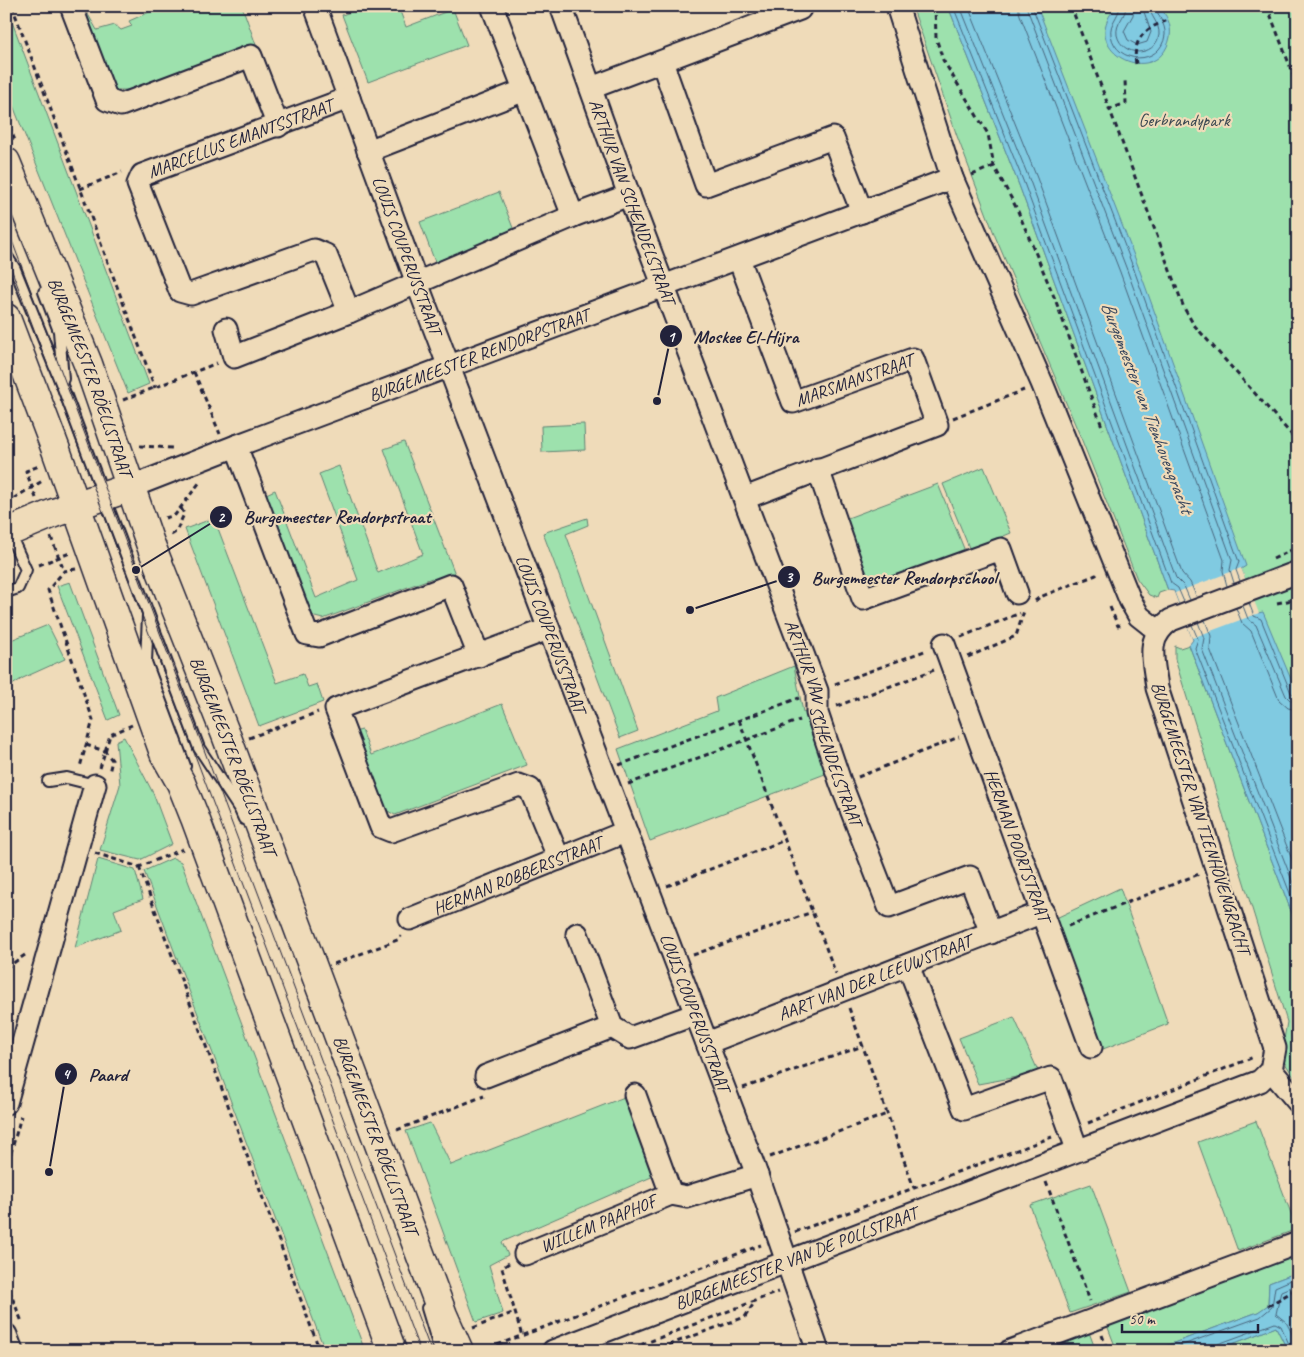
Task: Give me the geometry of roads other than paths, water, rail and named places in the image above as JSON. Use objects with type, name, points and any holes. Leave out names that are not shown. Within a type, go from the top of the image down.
[{"type":"main road","name":"BURGEMEESTER RÖELLSTRAAT","points":[[6,162],[88,364],[131,487],[443,1315],[459,1351]]},
{"type":"main road","points":[[6,318],[161,744],[181,784],[198,827],[392,1351]]},
{"type":"main road","name":"BURGEMEESTER RENDORPSTRAAT","points":[[7,532],[54,513],[104,498],[131,487]]},
{"type":"street","points":[[71,6],[108,100],[121,105],[251,56],[278,126]]},
{"type":"street","name":"LOUIS COUPERUSSTRAAT","points":[[315,6],[417,283],[755,1169],[818,1351]]},
{"type":"street","points":[[492,6],[573,216]]},
{"type":"street","name":"ARTHUR VAN SCHENDELSTRAAT","points":[[561,6],[629,195],[817,691],[817,713],[841,784],[889,907],[970,877],[991,933]]},
{"type":"street","points":[[591,88],[800,9],[799,6]]},
{"type":"street","points":[[897,6],[959,178],[1130,600],[1139,616],[1158,631],[1171,620],[1298,572]]},
{"type":"street","points":[[662,62],[706,185],[833,138],[862,212]]},
{"type":"street","points":[[368,151],[524,90]]},
{"type":"street","name":"MARCELLUS EMANTSSTRAAT","points":[[349,98],[142,175],[138,184],[180,291],[191,294],[314,250],[326,255],[349,312]]},
{"type":"street","name":"BURGEMEESTER RENDORPSTRAAT","points":[[131,487],[862,212],[959,178]]},
{"type":"street","points":[[226,329],[234,357],[349,312],[573,216],[629,195]]},
{"type":"street","name":"MARSMANSTRAAT","points":[[739,259],[792,402],[912,358],[936,425],[818,470]]},
{"type":"street","points":[[228,449],[307,634],[319,636],[451,585],[479,656]]},
{"type":"street","points":[[745,498],[818,470],[863,599],[1001,549],[1017,594]]},
{"type":"street","points":[[548,629],[336,709],[381,827],[391,831],[519,785],[530,789],[559,858]]},
{"type":"street","name":"BURGEMEESTER VAN TIENHOVENGRACHT","points":[[1158,631],[1153,640],[1152,651],[1157,688],[1275,1048],[1271,1070]]},
{"type":"street","name":"HERMAN POORTSTRAAT","points":[[944,644],[1051,932],[1091,1047]]},
{"type":"street","points":[[6,1103],[86,783]]},
{"type":"street","name":"HERMAN ROBBERSSTRAAT","points":[[410,919],[626,832]]},
{"type":"street","name":"AART VAN DER LEEUWSTRAAT","points":[[707,1043],[1043,912]]},
{"type":"street","points":[[577,934],[612,1027],[630,1038],[696,1014]]},
{"type":"street","points":[[908,965],[964,1109],[1051,1078],[1073,1140]]},
{"type":"street","points":[[486,1076],[612,1027]]},
{"type":"street","points":[[1271,1070],[1298,1102]]},
{"type":"street","name":"BURGEMEESTER VAN DE POLLSTRAAT","points":[[553,1351],[1040,1164],[1073,1140],[1260,1080],[1271,1070]]},
{"type":"street","name":"WILLEM PAAPHOF","points":[[635,1095],[671,1194]]},
{"type":"street","name":"WILLEM PAAPHOF","points":[[525,1254],[671,1194],[687,1197],[755,1169]]},
{"type":"street","points":[[1010,1351],[1298,1243]]},
{"type":"lane","name":"BURGEMEESTER RÖELLSTRAAT","points":[[6,255],[15,269],[63,388],[199,748],[240,810],[247,828]]},
{"type":"lane","name":"BURGEMEESTER RÖELLSTRAAT","points":[[42,284],[59,331],[63,388]]},
{"type":"lane","points":[[6,592],[18,588],[26,570],[7,532]]},
{"type":"lane","name":"BURGEMEESTER RÖELLSTRAAT","points":[[148,614],[146,622],[146,662],[310,1098]]},
{"type":"lane","points":[[48,781],[67,778],[86,783]]},
{"type":"lane","points":[[423,1295],[440,1351]]},
{"type":"water","name":"Burgemeester van Tienhovengracht","points":[[948,6],[1037,6],[1138,266],[1246,566],[1241,569],[1258,613],[1263,612],[1298,696],[1298,929],[1189,645],[1193,640],[1174,591],[1168,590],[1019,185]]},
{"type":"water","points":[[1117,6],[1158,6],[1161,9],[1168,20],[1170,29],[1170,37],[1163,53],[1151,62],[1137,63],[1123,59],[1112,50],[1106,38],[1106,23]]},
{"type":"water","points":[[1298,1272],[1298,1351],[1288,1351],[1276,1327],[1214,1351],[1152,1351],[1258,1312],[1268,1305],[1269,1283]]},
{"type":"tram line","points":[[6,225],[431,1351]]},
{"type":"tram line","points":[[6,255],[420,1351]]},
{"type":"place","name":"Moskee El-Hijra","points":[[657,401]]},
{"type":"place","name":"Burgemeester Rendorpstraat","points":[[136,570]]},
{"type":"place","name":"Burgemeester Rendorpschool","points":[[690,610]]},
{"type":"place","name":"Paard","points":[[49,1172]]},
{"type":"park label","name":"Gerbrandypark","points":[[1184,120]]}]
